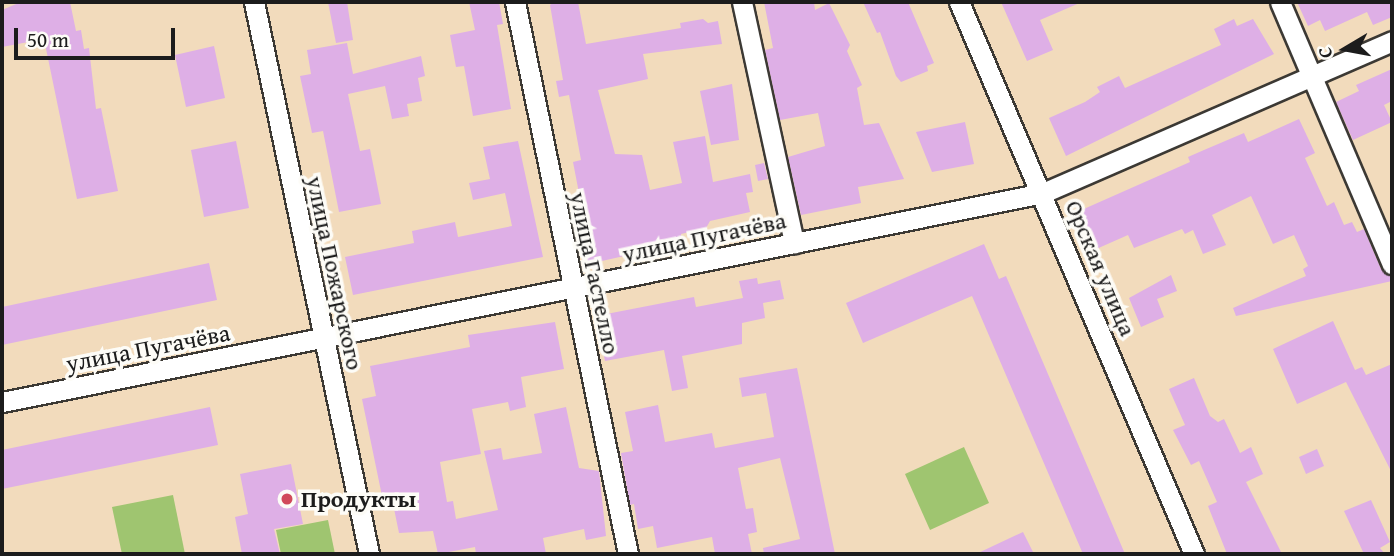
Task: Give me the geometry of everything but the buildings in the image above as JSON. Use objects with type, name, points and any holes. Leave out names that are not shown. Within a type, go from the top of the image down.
[{"type":"street","name":"улица Пожарского","points":[[254,2],[369,554]]},
{"type":"street","name":"улица Гастелло","points":[[515,2],[628,554]]},
{"type":"street","points":[[742,2],[793,243]]},
{"type":"street","name":"Орская улица","points":[[960,2],[1194,554]]},
{"type":"street","points":[[1280,2],[1392,264]]},
{"type":"street","name":"улица Пугачёва","points":[[2,402],[1043,193],[1392,41]]},
{"type":"green space","points":[[964,447],[989,503],[930,530],[905,474]]},
{"type":"green space","points":[[173,495],[185,554],[122,554],[112,507]]},
{"type":"green space","points":[[328,520],[335,554],[281,554],[276,530]]},
{"type":"place","name":"Продукты","points":[[287,499]]}]
